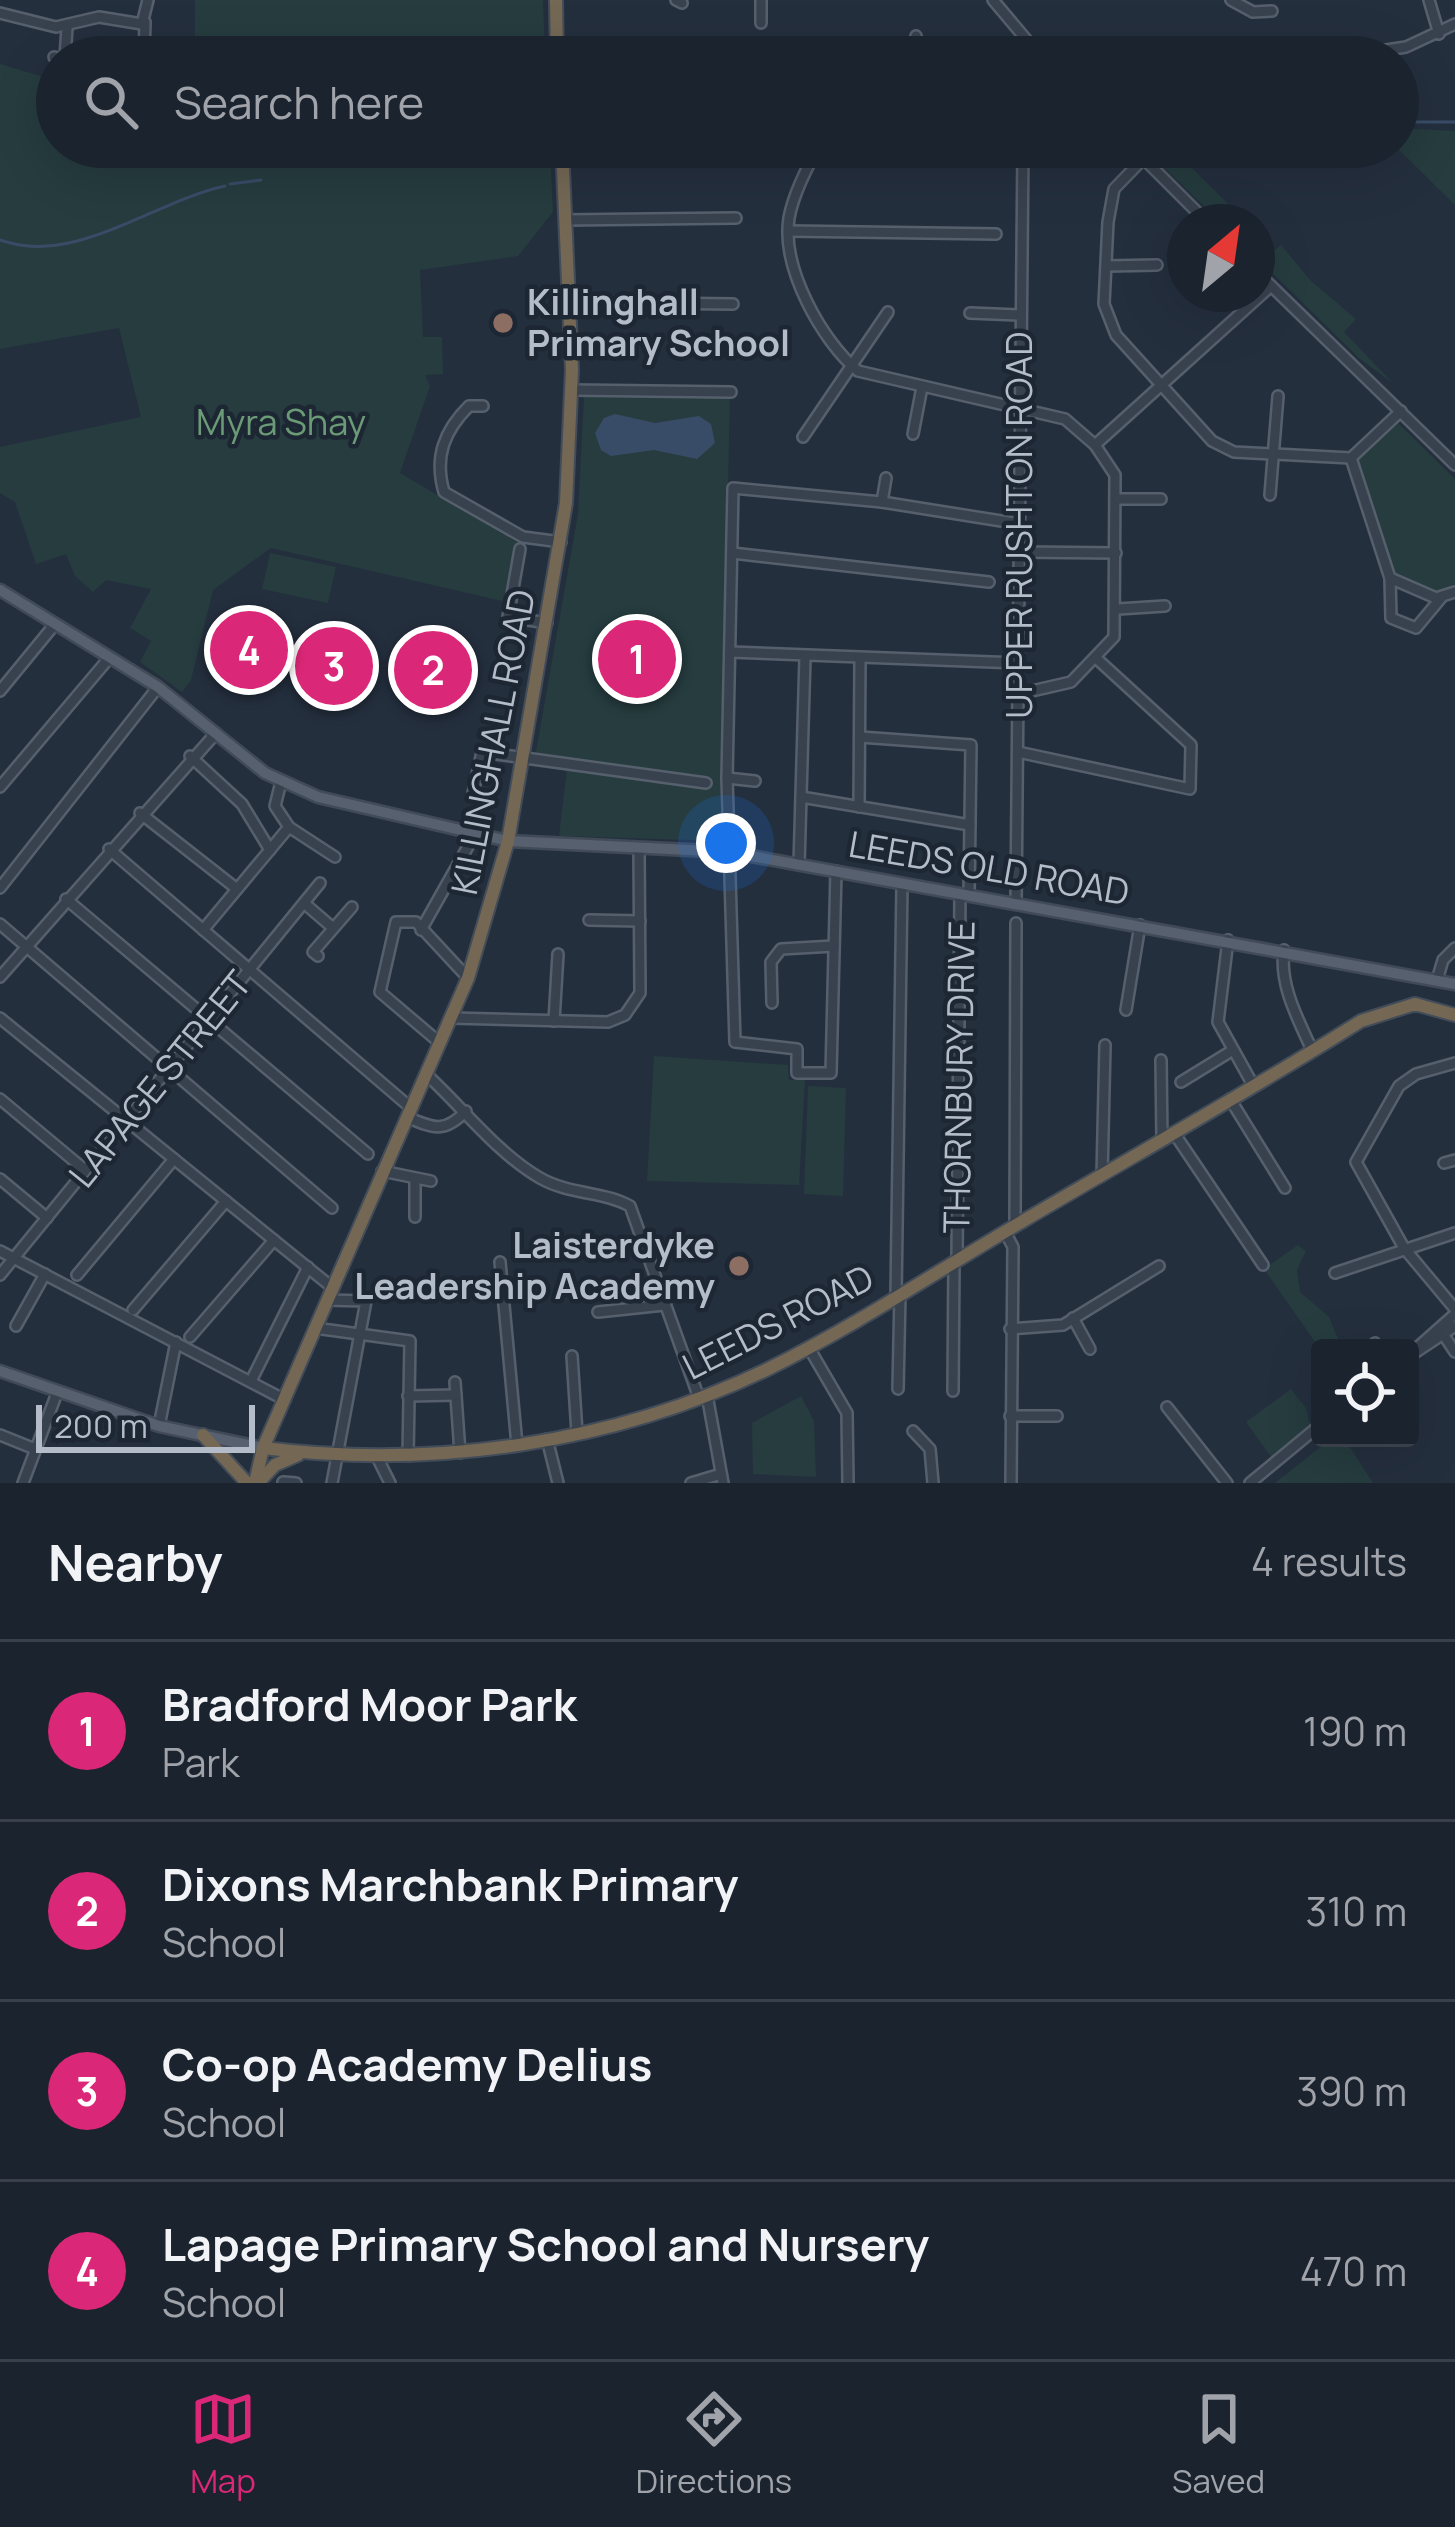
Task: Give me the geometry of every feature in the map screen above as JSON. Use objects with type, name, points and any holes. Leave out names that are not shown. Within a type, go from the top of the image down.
[{"type":"highway","points":[[556,0],[557,36]]},
{"type":"highway","name":"KILLINGHALL ROAD","points":[[253,1483],[263,1448],[468,978],[508,841],[561,542],[572,390],[563,168]]},
{"type":"highway","name":"LEEDS ROAD","points":[[263,1448],[337,1456],[460,1453],[577,1433],[703,1396],[809,1348],[1388,1009],[1415,1004],[1453,1016]]},
{"type":"highway","points":[[203,1435],[253,1483],[275,1465],[305,1453]]},
{"type":"main road","name":"LEEDS OLD ROAD","points":[[0,590],[158,687],[281,782],[318,797],[508,841],[728,852],[1455,984]]},
{"type":"main road","name":"LEEDS ROAD","points":[[0,1371],[159,1426],[263,1448]]},
{"type":"street","points":[[145,36],[148,0]]},
{"type":"street","points":[[760,0],[761,23]]},
{"type":"street","points":[[993,0],[1020,36]]},
{"type":"street","points":[[1231,0],[1253,12],[1272,10]]},
{"type":"street","points":[[1429,0],[1439,34]]},
{"type":"street","points":[[0,13],[67,28],[99,17],[145,22]]},
{"type":"street","points":[[1419,42],[1455,24]]},
{"type":"street","points":[[65,36],[67,28]]},
{"type":"street","points":[[809,168],[789,217],[791,260],[826,335],[850,365],[922,387],[1065,419],[1095,445],[1115,475],[1118,608],[1114,637],[1071,682],[1019,694]]},
{"type":"street","name":"UPPER RUSHTON ROAD","points":[[1016,903],[1022,168]]},
{"type":"street","points":[[1134,168],[1114,189],[1104,304],[1115,335],[1212,442],[1234,452],[1351,458],[1401,411]]},
{"type":"street","points":[[1152,168],[1189,204]]},
{"type":"street","points":[[565,220],[736,218]]},
{"type":"street","points":[[788,231],[996,234]]},
{"type":"street","points":[[1107,266],[1157,265]]},
{"type":"street","points":[[1275,290],[1455,465]]},
{"type":"street","points":[[569,302],[733,304]]},
{"type":"street","points":[[802,437],[888,312]]},
{"type":"street","points":[[1095,445],[1242,312]]},
{"type":"street","points":[[970,313],[1020,315]]},
{"type":"street","points":[[914,434],[922,387]]},
{"type":"street","points":[[572,390],[731,392]]},
{"type":"street","points":[[1270,495],[1278,396]]},
{"type":"street","points":[[483,406],[469,406],[443,442],[438,473],[444,492],[523,537],[561,542]]},
{"type":"street","points":[[1351,458],[1390,578],[1391,618],[1416,628],[1441,598],[1455,592]]},
{"type":"street","points":[[883,502],[886,478]]},
{"type":"street","points":[[836,872],[831,1073],[797,1073],[796,1049],[735,1042],[727,778],[733,488],[883,502],[1020,524]]},
{"type":"street","points":[[1117,499],[1161,499]]},
{"type":"street","points":[[520,549],[508,616],[547,623]]},
{"type":"street","points":[[1020,552],[1116,553]]},
{"type":"street","points":[[732,553],[988,582]]},
{"type":"street","points":[[1390,578],[1441,598]]},
{"type":"street","points":[[1118,608],[1166,606]]},
{"type":"street","points":[[0,691],[55,623]]},
{"type":"street","points":[[730,652],[1019,663]]},
{"type":"street","points":[[0,787],[110,657]]},
{"type":"street","points":[[799,865],[805,657]]},
{"type":"street","points":[[859,807],[860,658]]},
{"type":"street","points":[[1018,752],[1181,788],[1193,784],[1191,746],[1096,658]]},
{"type":"street","points":[[0,888],[158,687]]},
{"type":"street","points":[[0,976],[140,813],[216,733]]},
{"type":"street","name":"THORNBURY DRIVE","points":[[860,737],[971,746],[953,1391]]},
{"type":"street","points":[[473,793],[482,752],[706,783]]},
{"type":"street","points":[[190,757],[242,804],[270,850]]},
{"type":"street","points":[[727,778],[755,781]]},
{"type":"street","points":[[281,782],[275,806],[289,827],[335,857]]},
{"type":"street","points":[[801,797],[970,825]]},
{"type":"street","points":[[140,813],[237,889]]},
{"type":"street","points":[[203,930],[289,827]]},
{"type":"street","points":[[421,930],[475,834]]},
{"type":"street","points":[[109,848],[409,1112],[436,1130],[451,1127],[466,1111]]},
{"type":"street","points":[[452,1018],[608,1022],[633,1008],[640,993],[639,849]]},
{"type":"street","name":"LAPAGE STREET","points":[[0,1275],[320,883]]},
{"type":"street","points":[[898,1389],[902,884]]},
{"type":"street","points":[[66,899],[368,1154]]},
{"type":"street","points":[[304,903],[333,928]]},
{"type":"street","points":[[317,956],[313,952],[352,907]]},
{"type":"street","points":[[589,920],[640,921]]},
{"type":"street","points":[[440,1043],[380,992],[396,922],[416,922],[468,978]]},
{"type":"street","points":[[1011,1483],[1016,923]]},
{"type":"street","points":[[0,924],[332,1208]]},
{"type":"street","points":[[1126,1010],[1140,925]]},
{"type":"street","points":[[1228,940],[1217,1016],[1253,1084]]},
{"type":"street","points":[[772,1004],[771,962],[781,949],[834,946]]},
{"type":"street","points":[[1437,980],[1443,960],[1455,948]]},
{"type":"street","points":[[1284,950],[1282,967],[1291,1005],[1312,1050]]},
{"type":"street","points":[[554,1021],[558,954]]},
{"type":"street","points":[[0,1018],[308,1268],[330,1294],[366,1301],[332,1483]]},
{"type":"street","points":[[1102,1176],[1105,1045]]},
{"type":"street","points":[[1181,1082],[1233,1050]]},
{"type":"street","points":[[1161,1060],[1168,1137],[1264,1265]]},
{"type":"street","points":[[1419,1349],[1448,1331],[1455,1312],[1404,1248],[1359,1170],[1357,1153],[1403,1083],[1455,1063]]},
{"type":"street","points":[[426,1074],[540,1178],[583,1196],[616,1198],[630,1206],[664,1305],[703,1396],[722,1479],[691,1483]]},
{"type":"street","points":[[0,1099],[85,1170]]},
{"type":"street","points":[[1230,1099],[1285,1188]]},
{"type":"street","points":[[77,1275],[174,1159]]},
{"type":"street","points":[[382,1171],[431,1181]]},
{"type":"street","points":[[0,1179],[47,1218]]},
{"type":"street","points":[[415,1180],[415,1217]]},
{"type":"street","points":[[133,1310],[226,1202]]},
{"type":"street","points":[[1335,1273],[1455,1233]]},
{"type":"street","points":[[190,1337],[274,1240]]},
{"type":"street","points":[[349,1249],[366,1247]]},
{"type":"street","points":[[0,1251],[285,1400]]},
{"type":"street","points":[[500,1262],[518,1445]]},
{"type":"street","points":[[1010,1329],[1064,1325],[1160,1266]]},
{"type":"street","points":[[248,1380],[308,1268]]},
{"type":"street","points":[[16,1326],[45,1274]]},
{"type":"street","points":[[598,1312],[664,1305]]},
{"type":"street","points":[[1073,1318],[1090,1348]]},
{"type":"street","points":[[315,1328],[410,1341],[408,1456]]},
{"type":"street","points":[[1448,1331],[1455,1352]]},
{"type":"street","points":[[159,1426],[176,1342]]},
{"type":"street","points":[[809,1348],[847,1413],[848,1483]]},
{"type":"street","points":[[572,1356],[577,1433]]},
{"type":"street","points":[[455,1382],[460,1453]]},
{"type":"street","points":[[23,1483],[57,1393]]},
{"type":"street","points":[[409,1396],[455,1395]]},
{"type":"street","points":[[1167,1408],[1227,1483]]},
{"type":"street","points":[[1010,1416],[1057,1415]]},
{"type":"street","points":[[913,1431],[930,1448],[933,1483]]},
{"type":"street","points":[[1250,1483],[1311,1432]]},
{"type":"street","points":[[0,1435],[35,1449]]},
{"type":"street","points":[[547,1439],[558,1483]]},
{"type":"street","points":[[377,1457],[390,1483]]},
{"type":"street","points":[[283,1482],[296,1483]]},
{"type":"green space","points":[[195,0],[543,0],[544,36],[195,36]]},
{"type":"green space","name":"Myra Shay","points":[[0,64],[36,75],[36,168],[551,168],[553,212],[518,256],[420,270],[423,337],[442,337],[443,374],[425,375],[430,386],[400,473],[518,543],[507,602],[271,548],[213,590],[191,680],[182,692],[140,662],[151,641],[130,628],[151,589],[106,580],[93,592],[75,576],[66,554],[36,564],[15,502],[0,493],[0,447],[141,417],[119,328],[0,349]]},
{"type":"green space","points":[[1419,129],[1455,131],[1455,205],[1417,168]]},
{"type":"green space","points":[[1165,168],[1192,168],[1228,204],[1202,204]]},
{"type":"green space","points":[[1281,245],[1311,281],[1356,319],[1344,332],[1393,383],[1360,359],[1275,276],[1275,250]]},
{"type":"green space","points":[[584,397],[730,397],[720,841],[559,836],[567,769],[534,763],[578,514]]},
{"type":"green space","points":[[1397,422],[1455,479],[1455,584],[1440,593],[1403,582],[1393,573],[1355,457]]},
{"type":"green space","points":[[270,553],[336,567],[328,603],[262,589]]},
{"type":"green space","points":[[654,1056],[788,1065],[789,1080],[805,1080],[799,1185],[647,1181]]},
{"type":"green space","points":[[808,1086],[846,1088],[843,1196],[804,1194]]},
{"type":"green space","points":[[1298,1245],[1306,1251],[1297,1270],[1300,1292],[1329,1317],[1338,1339],[1313,1339],[1264,1269]]},
{"type":"green space","points":[[1291,1389],[1306,1408],[1310,1425],[1271,1457],[1246,1422]]},
{"type":"green space","points":[[801,1396],[814,1421],[816,1477],[753,1474],[752,1423]]},
{"type":"green space","points":[[1321,1447],[1350,1447],[1373,1483],[1275,1483]]},
{"type":"water","points":[[615,414],[655,423],[699,416],[711,424],[715,443],[697,459],[654,450],[611,456],[601,450],[595,433],[604,418]]},
{"type":"waterway","points":[[1419,122],[1455,122]]},
{"type":"waterway","points":[[230,184],[261,180]]},
{"type":"waterway","points":[[0,240],[28,246],[84,239],[225,186]]},
{"type":"place","name":"Killinghall Primary School","points":[[503,323]]},
{"type":"place","name":"Lapage Primary School and Nursery","points":[[249,650]]},
{"type":"place","name":"Bradford Moor Park","points":[[637,659]]},
{"type":"place","name":"Co-op Academy Delius","points":[[334,666]]},
{"type":"place","name":"Dixons Marchbank Primary","points":[[433,670]]},
{"type":"place","name":"Laisterdyke Leadership Academy","points":[[739,1266]]}]
